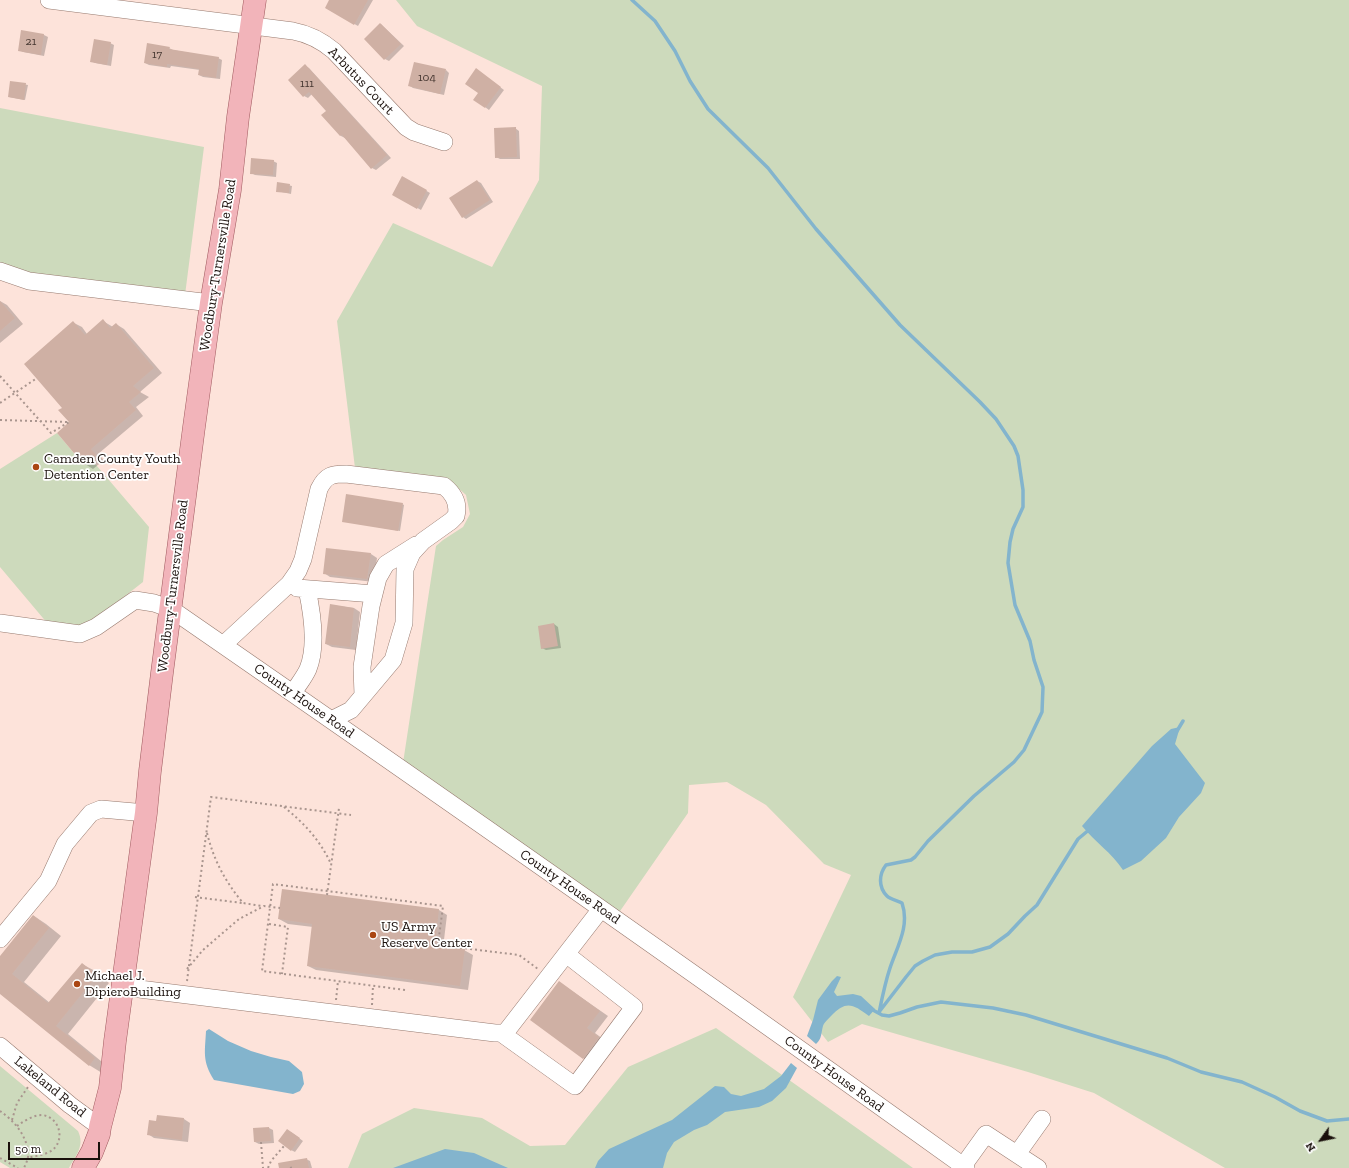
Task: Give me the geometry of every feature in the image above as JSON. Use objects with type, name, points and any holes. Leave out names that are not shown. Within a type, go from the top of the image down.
[{"type":"main road","name":"Woodbury-Turnersville Road","points":[[83,1168],[94,1149],[100,1134],[100,1127],[110,1088],[192,442],[211,303],[230,190],[238,117],[255,0]]},
{"type":"street","name":"Arbutus Court","points":[[49,0],[302,33],[317,39],[334,51],[406,127],[414,132],[444,142]]},
{"type":"street","points":[[0,272],[29,281],[211,303]]},
{"type":"street","points":[[223,645],[285,588],[298,571],[303,559],[319,489],[324,480],[336,474],[346,474],[444,486],[454,496],[457,505],[456,516],[452,522],[386,564],[378,578],[362,667],[363,695]]},
{"type":"street","points":[[331,720],[351,710],[393,660],[404,623],[405,569],[412,553],[424,540]]},
{"type":"street","points":[[285,588],[374,594]]},
{"type":"street","points":[[292,693],[308,669],[313,646],[310,604],[307,589]]},
{"type":"street","name":"County House Road","points":[[0,623],[80,634],[96,627],[135,600],[154,603],[171,609],[800,1049],[964,1167]]},
{"type":"street","points":[[0,939],[48,881],[65,844],[92,813],[101,809],[146,813]]},
{"type":"street","points":[[123,987],[501,1033],[505,1032],[601,909]]},
{"type":"street","points":[[501,1033],[575,1086],[634,1007],[566,954]]},
{"type":"street","name":"Lakeland Road","points":[[0,1046],[70,1105],[100,1127]]},
{"type":"street","points":[[1017,1154],[1042,1119]]},
{"type":"street","points":[[964,1167],[986,1134],[1038,1168]]},
{"type":"path","points":[[0,376],[40,421],[51,433],[69,422],[54,422],[40,421],[0,420]]},
{"type":"path","points":[[0,404],[37,378]]},
{"type":"path","points":[[186,986],[211,797],[351,816]]},
{"type":"path","points":[[283,806],[298,818],[318,841],[332,865]]},
{"type":"path","points":[[328,894],[339,808]]},
{"type":"path","points":[[206,830],[213,855],[224,878],[244,903]]},
{"type":"path","points":[[405,990],[262,971],[274,884],[443,906],[438,945],[519,955],[548,977]]},
{"type":"path","points":[[197,897],[280,908]]},
{"type":"path","points":[[188,968],[203,950],[239,919],[264,906]]},
{"type":"path","points":[[269,924],[288,927],[282,974]]},
{"type":"path","points":[[334,1013],[338,981]]},
{"type":"path","points":[[371,1018],[373,986]]},
{"type":"path","points":[[12,1120],[17,1103],[28,1086]]},
{"type":"path","points":[[0,1111],[17,1126],[27,1147],[28,1153],[24,1168]]},
{"type":"path","points":[[17,1126],[27,1119],[41,1115],[53,1121],[60,1133],[59,1141],[54,1149],[48,1153],[27,1158]]},
{"type":"path","points":[[261,1142],[263,1168]]},
{"type":"path","points":[[268,1168],[271,1161],[284,1146]]},
{"type":"path","points":[[0,1158],[18,1168]]},
{"type":"green space","points":[[396,0],[1349,0],[1349,1168],[1225,1168],[1094,1093],[1028,1072],[862,1024],[828,1042],[793,997],[851,875],[824,864],[766,805],[727,782],[689,785],[688,813],[618,914],[403,763],[436,546],[463,527],[470,514],[466,495],[457,487],[355,468],[337,321],[393,223],[492,267],[539,180],[542,86],[417,26]]},
{"type":"green space","points":[[0,108],[204,147],[185,295],[0,271]]},
{"type":"green space","points":[[57,433],[84,465],[91,459],[149,527],[143,582],[84,628],[48,624],[0,567],[0,469]]},
{"type":"green space","points":[[716,1028],[913,1168],[348,1168],[362,1134],[414,1108],[482,1118],[530,1146],[565,1145],[628,1067]]},
{"type":"green space","points":[[0,1066],[78,1131],[81,1141],[80,1146],[77,1155],[69,1168],[10,1168],[0,1162]]},
{"type":"water","points":[[1180,727],[1175,744],[1205,783],[1201,793],[1179,817],[1166,838],[1141,861],[1123,870],[1114,858],[1082,826],[1152,746],[1171,729]]},
{"type":"water","points":[[837,976],[841,977],[834,992],[837,996],[853,994],[861,996],[875,1009],[869,1016],[854,1007],[845,1006],[841,1008],[836,1011],[824,1024],[820,1038],[816,1044],[807,1036],[818,1000]]},
{"type":"water","points":[[209,1029],[228,1041],[251,1051],[289,1061],[302,1072],[304,1084],[300,1091],[293,1094],[214,1080],[210,1073],[205,1056],[206,1031]]},
{"type":"water","points":[[791,1063],[797,1068],[786,1088],[772,1101],[759,1107],[725,1112],[707,1125],[694,1130],[674,1142],[667,1153],[663,1168],[595,1168],[598,1161],[609,1149],[672,1120],[715,1086],[724,1087],[731,1094],[741,1096],[764,1089],[781,1076]]},
{"type":"water","points":[[445,1149],[474,1153],[508,1168],[393,1168]]},
{"type":"building","points":[[329,0],[368,0],[354,25],[325,8]]},
{"type":"building","points":[[380,23],[401,44],[384,60],[364,39]]},
{"type":"building","points":[[21,30],[44,34],[41,55],[18,51]]},
{"type":"building","points":[[94,39],[111,42],[107,65],[90,62]]},
{"type":"building","points":[[147,43],[170,47],[169,49],[219,57],[216,78],[198,75],[199,69],[167,64],[167,67],[144,63]]},
{"type":"building","points":[[414,62],[446,69],[440,94],[408,86]]},
{"type":"building","points":[[305,64],[387,155],[371,169],[342,135],[340,136],[321,115],[326,111],[309,92],[303,97],[288,80]]},
{"type":"building","points":[[476,68],[501,87],[485,108],[473,100],[478,93],[465,84]]},
{"type":"building","points":[[10,81],[26,83],[24,100],[8,97]]},
{"type":"building","points":[[516,127],[517,157],[495,158],[494,128]]},
{"type":"building","points":[[251,158],[274,160],[273,175],[250,174]]},
{"type":"building","points":[[402,176],[427,190],[417,209],[392,195]]},
{"type":"building","points":[[477,180],[490,200],[462,218],[449,198]]},
{"type":"building","points":[[277,182],[290,184],[289,193],[276,192]]},
{"type":"building","points":[[0,301],[15,318],[0,331]]},
{"type":"building","points":[[103,319],[110,328],[116,323],[154,368],[133,386],[141,392],[129,402],[136,410],[91,449],[96,455],[84,465],[57,433],[69,422],[58,410],[62,408],[24,364],[73,321],[85,335]]},
{"type":"building","points":[[346,494],[403,503],[398,531],[342,522]]},
{"type":"building","points":[[326,548],[371,553],[367,579],[323,574]]},
{"type":"building","points":[[330,604],[354,608],[350,647],[325,644]]},
{"type":"building","points":[[554,623],[558,646],[541,649],[538,626]]},
{"type":"building","name":"US Army Reserve Center","points":[[282,889],[439,909],[435,945],[465,949],[460,986],[307,966],[312,924],[278,919]]},
{"type":"building","name":"Michael J. DipieroBuilding","points":[[33,915],[49,928],[12,974],[48,1003],[82,963],[97,975],[56,1026],[95,1058],[89,1066],[0,994],[0,956]]},
{"type":"building","points":[[559,981],[600,1011],[587,1028],[599,1037],[583,1059],[530,1020]]},
{"type":"building","points":[[157,1115],[184,1118],[182,1140],[147,1135],[149,1120],[156,1121]]},
{"type":"building","points":[[269,1127],[271,1141],[254,1142],[253,1128]]},
{"type":"building","points":[[287,1129],[300,1138],[291,1151],[278,1141]]},
{"type":"building","points":[[307,1158],[309,1168],[279,1168],[278,1163]]},
{"type":"waterway","points":[[632,0],[655,21],[675,51],[690,81],[708,109],[768,168],[816,229],[900,325],[996,419],[1014,446],[1018,456],[1023,490],[1023,507],[1013,529],[1008,563],[1015,605],[1030,641],[1034,660],[1043,687],[1042,712],[1024,750],[1014,762],[974,796],[928,841],[915,857],[911,860],[886,865],[882,872],[880,880],[882,889],[888,897],[902,903],[904,912],[904,928],[890,968],[879,1013]]},
{"type":"waterway","points":[[1177,731],[1183,721]]},
{"type":"waterway","points":[[879,1012],[915,966],[923,961],[935,955],[952,952],[972,952],[990,947],[1008,934],[1037,905],[1078,839],[1090,829]]},
{"type":"waterway","points":[[871,1009],[882,1015],[889,1016],[917,1007],[941,1002],[993,1008],[1026,1015],[1167,1058],[1201,1072],[1242,1082],[1275,1097],[1300,1111],[1327,1121],[1349,1119]]},
{"type":"place","name":"Camden County Youth Detention Center","points":[[36,467]]},
{"type":"place","name":"US Army Reserve Center","points":[[373,935]]},
{"type":"place","name":"Michael J. DipieroBuilding","points":[[77,984]]}]
